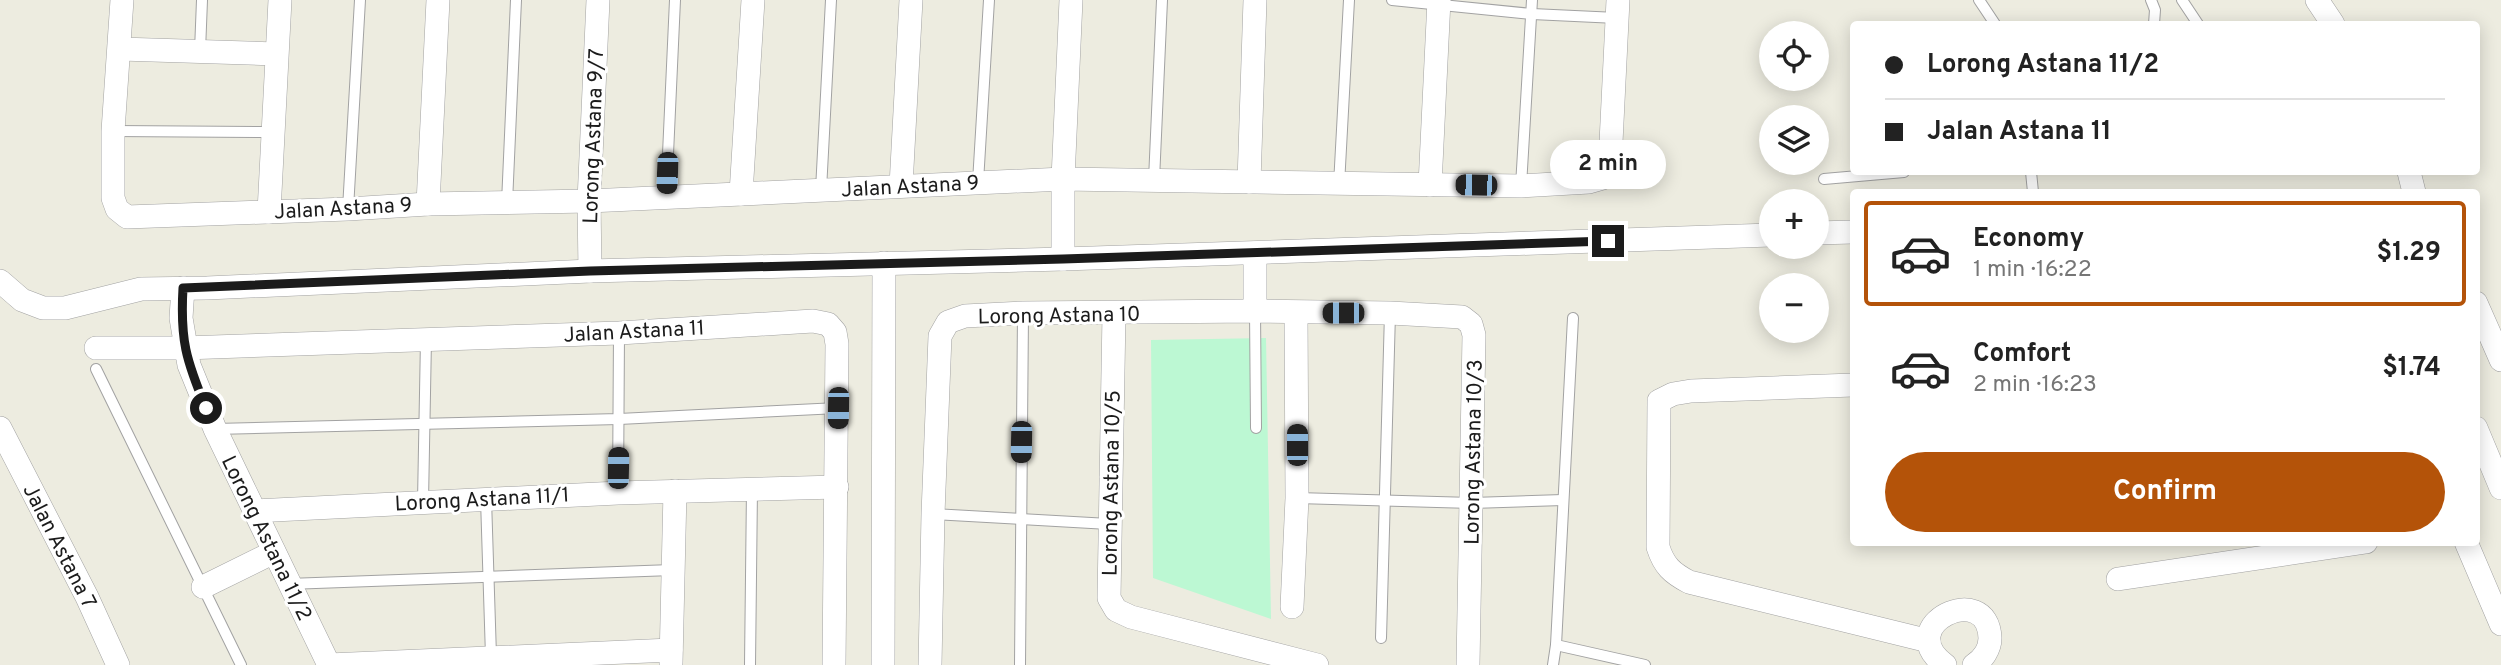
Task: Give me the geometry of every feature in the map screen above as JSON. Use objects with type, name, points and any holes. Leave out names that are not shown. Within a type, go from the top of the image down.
[{"type":"street","points":[[113,131],[122,0]]},
{"type":"street","points":[[269,212],[281,0]]},
{"type":"street","points":[[428,204],[438,0]]},
{"type":"street","name":"Lorong Astana 9/7","points":[[590,271],[589,201],[598,0]]},
{"type":"street","points":[[741,194],[753,0]]},
{"type":"street","points":[[901,186],[911,0]]},
{"type":"street","points":[[1063,259],[1063,179],[1071,0]]},
{"type":"street","points":[[1249,182],[1255,0]]},
{"type":"street","points":[[2317,0],[2331,21]]},
{"type":"street","points":[[1430,185],[1439,3]]},
{"type":"street","name":"Jalan Astana 9","points":[[113,131],[113,198],[117,209],[127,217],[428,204],[666,198],[1063,179],[1339,185],[1521,186],[1589,182],[1603,178],[1610,163],[1617,9]]},
{"type":"street","points":[[120,49],[276,54]]},
{"type":"street","points":[[1829,233],[1850,232]]},
{"type":"street","points":[[0,281],[22,300],[43,308],[65,308],[141,289],[590,271],[1063,259],[1759,235]]},
{"type":"street","points":[[1255,253],[1255,311]]},
{"type":"street","points":[[883,665],[884,264]]},
{"type":"street","name":"Lorong Astana 11/2","points":[[183,288],[181,317],[188,365],[215,429],[329,665],[491,656],[671,657]]},
{"type":"street","points":[[2480,312],[2501,360]]},
{"type":"street","name":"Lorong Astana 10","points":[[930,665],[940,335],[948,322],[965,316],[1023,313],[1390,313]]},
{"type":"street","points":[[1292,607],[1297,498],[1296,313]]},
{"type":"street","name":"Lorong Astana 10/3","points":[[1390,313],[1462,317],[1471,324],[1474,335],[1468,665]]},
{"type":"street","name":"Lorong Astana 10/5","points":[[1114,314],[1109,598],[1116,610],[1131,617],[1308,664]]},
{"type":"street","name":"Jalan Astana 11","points":[[96,358],[184,348],[619,333],[813,321],[828,324],[835,332],[837,344],[834,665]]},
{"type":"street","points":[[1850,385],[1692,391],[1673,394],[1659,401],[1658,547],[1663,563],[1689,582],[1936,657],[1934,623],[1940,616],[1957,609],[1966,610],[1976,614],[1987,627],[1989,646],[1986,662]]},
{"type":"street","name":"Jalan Astana 7","points":[[0,428],[87,597],[118,665]]},
{"type":"street","points":[[2480,438],[2501,488]]},
{"type":"street","name":"Lorong Astana 11/1","points":[[254,511],[618,493],[836,487]]},
{"type":"street","points":[[671,657],[675,491]]},
{"type":"street","points":[[2118,579],[2340,546]]},
{"type":"street","points":[[2468,546],[2501,624]]},
{"type":"street","points":[[203,587],[274,552]]},
{"type":"lane","points":[[200,51],[202,0]]},
{"type":"lane","points":[[348,209],[360,0]]},
{"type":"lane","points":[[507,204],[516,0]]},
{"type":"lane","points":[[666,198],[675,0]]},
{"type":"lane","points":[[821,190],[831,0]]},
{"type":"lane","points":[[978,182],[989,0]]},
{"type":"lane","points":[[1154,180],[1162,0]]},
{"type":"lane","points":[[1339,185],[1349,0]]},
{"type":"lane","points":[[1392,0],[1532,14],[1617,9]]},
{"type":"lane","points":[[1521,186],[1532,0]]},
{"type":"lane","points":[[1979,0],[1993,21]]},
{"type":"lane","points":[[2151,0],[2155,10],[2154,21]]},
{"type":"lane","points":[[2182,0],[2196,21]]},
{"type":"lane","points":[[113,131],[273,132]]},
{"type":"lane","points":[[1824,179],[1870,175]]},
{"type":"lane","points":[[1255,311],[1256,428]]},
{"type":"lane","points":[[1020,665],[1023,313]]},
{"type":"lane","points":[[1381,638],[1390,313]]},
{"type":"lane","points":[[1553,665],[1573,318]]},
{"type":"lane","points":[[618,493],[619,333]]},
{"type":"lane","points":[[423,502],[426,339]]},
{"type":"lane","points":[[96,358],[187,558],[241,665]]},
{"type":"lane","points":[[215,429],[619,419],[838,408]]},
{"type":"lane","points":[[750,665],[752,488]]},
{"type":"lane","points":[[1297,498],[1472,503],[1563,500]]},
{"type":"lane","points":[[486,499],[491,656]]},
{"type":"lane","points":[[933,514],[1110,524]]},
{"type":"lane","points":[[288,584],[672,570]]},
{"type":"lane","points":[[1556,645],[1645,665]]},
{"type":"green space","points":[[1266,338],[1271,619],[1153,578],[1151,340]]},
{"type":"route","points":[[206,408],[184,348],[181,317],[183,288],[590,271],[1608,241]]}]
